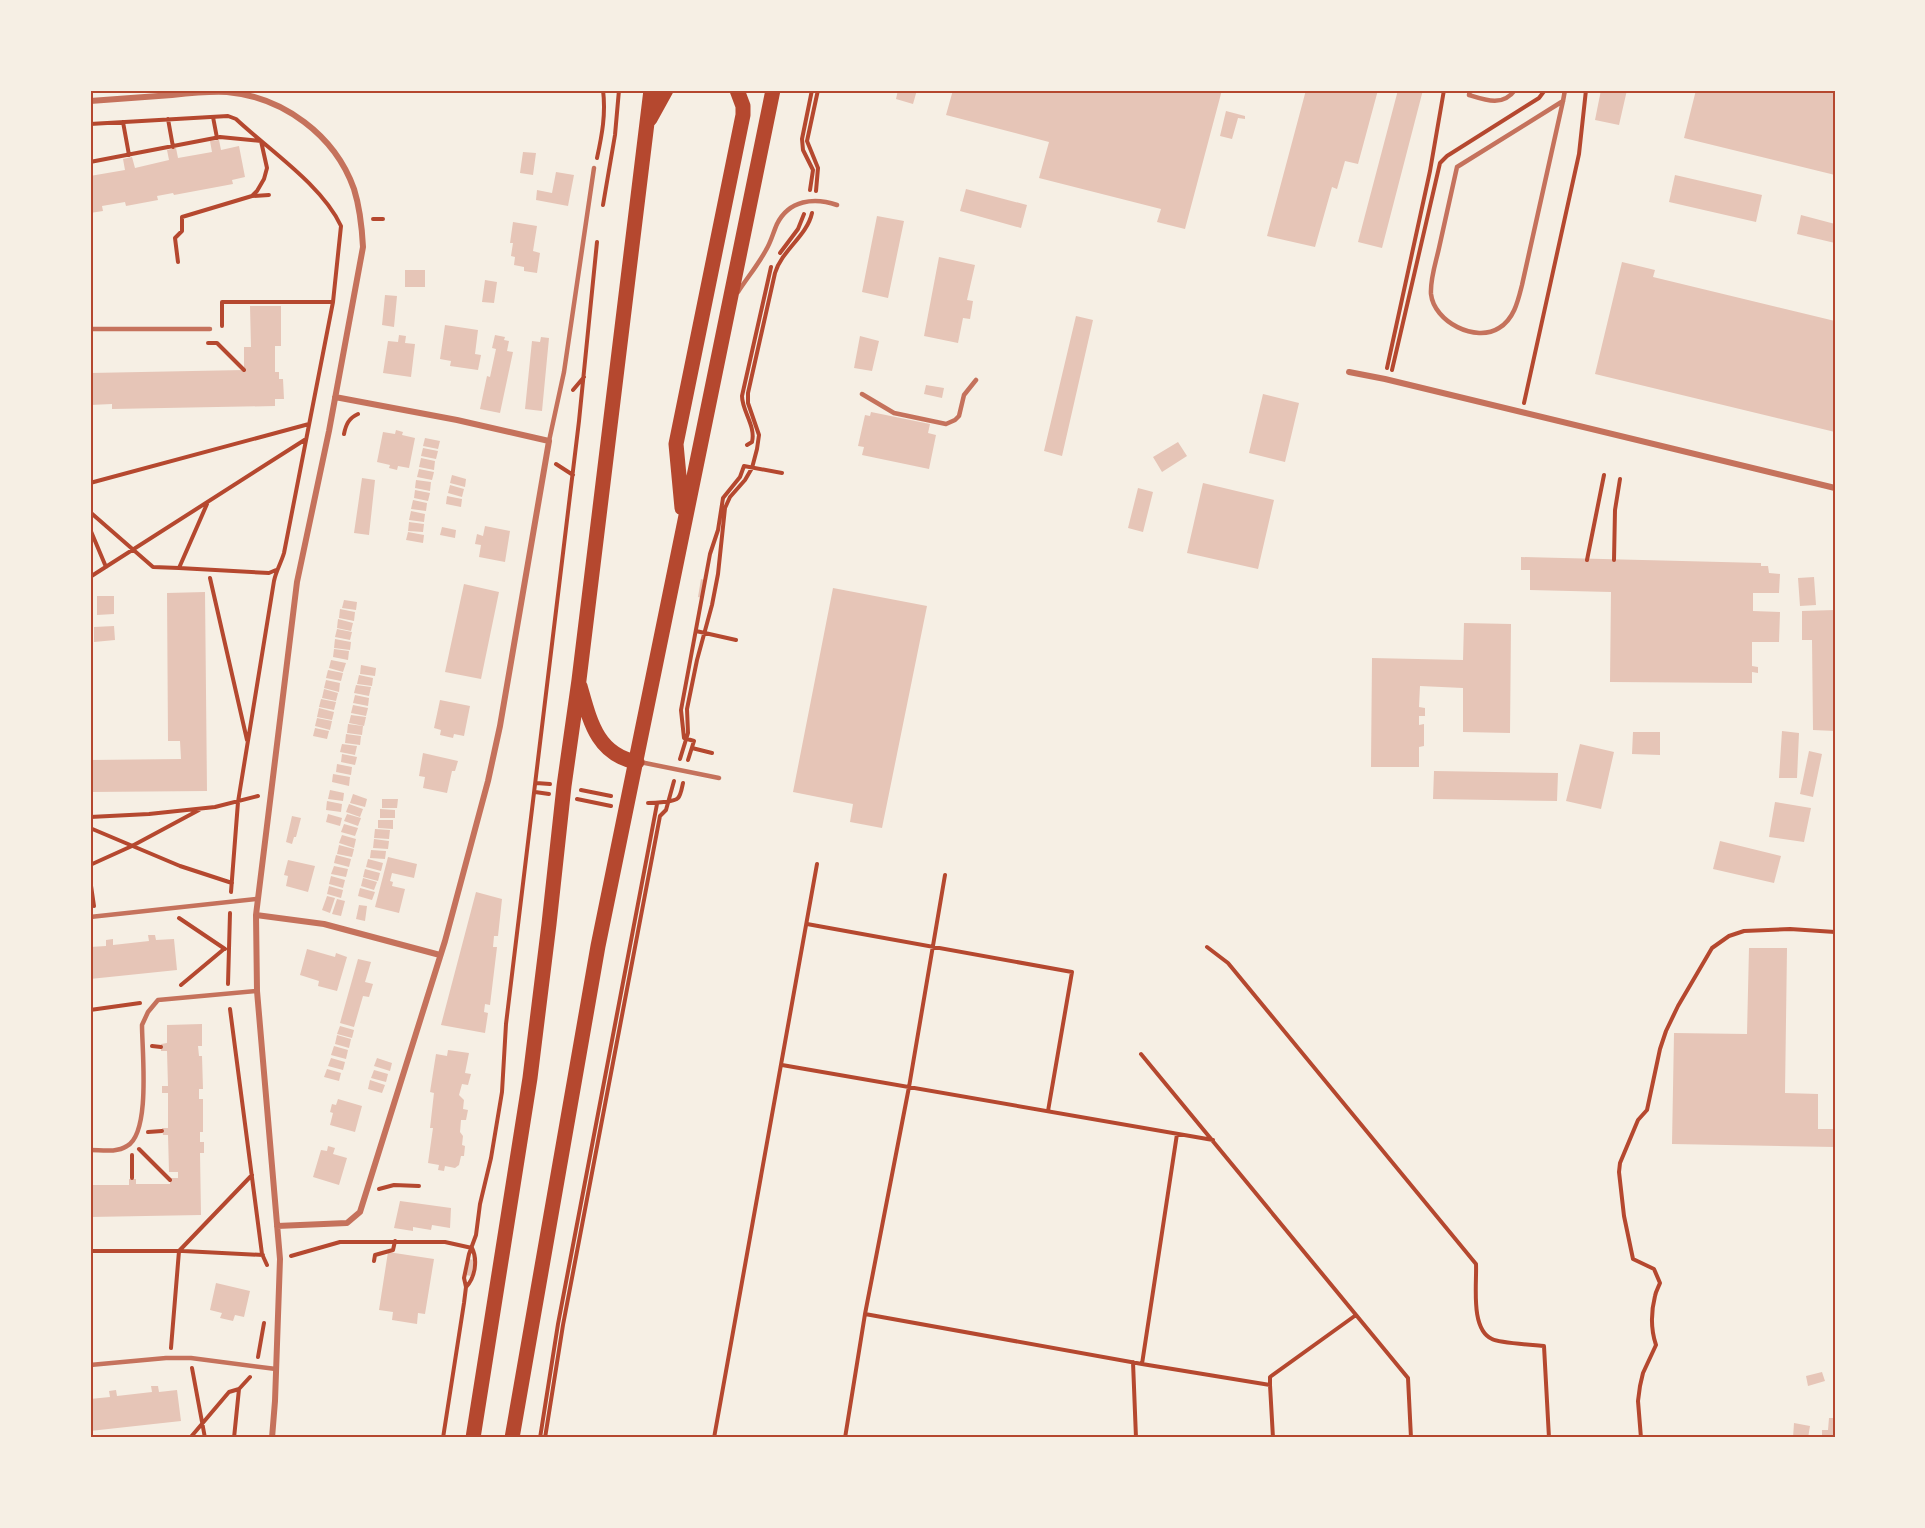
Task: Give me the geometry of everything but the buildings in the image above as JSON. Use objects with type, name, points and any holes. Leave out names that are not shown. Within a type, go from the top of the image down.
[{"type":"main road","points":[[473,1438],[530,1078],[651,90]]},
{"type":"main road","points":[[646,125],[666,90]]},
{"type":"main road","points":[[684,526],[676,444],[743,115],[743,106],[737,90]]},
{"type":"main road","points":[[513,1438],[598,946],[773,90]]},
{"type":"main road","points":[[579,681],[588,715],[602,742],[616,756],[637,762]]},
{"type":"street","points":[[90,101],[228,92],[258,99],[289,111],[306,123],[329,146],[343,165],[354,189],[361,220],[363,248],[297,582],[257,899],[257,991],[280,1259],[272,1438]]},
{"type":"street","points":[[1349,372],[1835,488]]},
{"type":"street","points":[[277,1226],[338,1224],[351,1221],[360,1212],[417,1035],[468,858],[500,726],[549,441],[457,420],[335,397]]},
{"type":"street","points":[[256,915],[324,924],[440,955]]},
{"type":"lane","points":[[1470,90],[1469,95],[1496,102],[1507,98],[1515,90]]},
{"type":"lane","points":[[1563,101],[1457,167],[1433,275],[1431,294],[1436,308],[1444,319],[1457,328],[1485,332],[1498,329],[1510,318],[1517,303],[1563,101],[1565,90]]},
{"type":"lane","points":[[549,441],[564,372],[594,168]]},
{"type":"lane","points":[[729,304],[766,252],[777,224],[785,213],[794,206],[807,201],[821,200],[837,205]]},
{"type":"lane","points":[[90,329],[210,329]]},
{"type":"lane","points":[[862,394],[894,413],[946,424],[959,416],[966,393],[976,380]]},
{"type":"lane","points":[[637,762],[719,778]]},
{"type":"lane","points":[[93,916],[257,899]]},
{"type":"lane","points":[[90,1150],[118,1150],[129,1146],[137,1136],[143,1113],[142,1025],[148,1012],[161,1000],[257,991]]},
{"type":"lane","points":[[90,1365],[170,1358],[212,1359],[276,1369]]},
{"type":"path","points":[[594,168],[604,126],[603,90]]},
{"type":"path","points":[[601,217],[615,135],[619,90]]},
{"type":"path","points":[[809,191],[813,170],[803,150],[802,139],[812,90]]},
{"type":"path","points":[[816,190],[818,168],[808,147],[807,138],[818,90]]},
{"type":"path","points":[[1385,379],[1427,183],[1443,90]]},
{"type":"path","points":[[1522,412],[1579,154],[1586,90]]},
{"type":"path","points":[[90,124],[228,116],[236,119],[304,180],[337,218],[341,226],[333,303],[284,553],[276,570],[269,573],[153,567],[90,512]]},
{"type":"path","points":[[213,117],[217,138]]},
{"type":"path","points":[[168,119],[173,147]]},
{"type":"path","points":[[123,122],[129,155]]},
{"type":"path","points":[[90,162],[217,138],[261,141]]},
{"type":"path","points":[[252,196],[266,174],[267,162],[261,141]]},
{"type":"path","points":[[178,262],[175,238],[182,231],[182,217],[252,196],[269,195]]},
{"type":"path","points":[[681,757],[687,739],[687,709],[718,574],[727,503],[752,468],[759,435],[748,403],[748,393],[768,306],[778,266],[808,224],[813,209]]},
{"type":"path","points":[[747,445],[752,442],[753,435],[742,396],[771,268],[775,259],[800,226],[805,210]]},
{"type":"path","points":[[442,1438],[466,1287],[464,1278],[492,1158],[502,1092],[506,1024],[536,792],[579,421],[597,240]]},
{"type":"path","points":[[217,343],[222,334],[222,302],[333,303]]},
{"type":"path","points":[[205,343],[217,343],[244,370]]},
{"type":"path","points":[[90,483],[308,426],[316,429]]},
{"type":"path","points":[[90,577],[207,504],[306,438]]},
{"type":"path","points":[[688,760],[694,741],[684,738],[681,710],[710,554],[718,530],[723,498],[740,477],[744,464],[752,468],[782,473]]},
{"type":"path","points":[[1587,560],[1604,475]]},
{"type":"path","points":[[1614,560],[1615,510],[1620,479]]},
{"type":"path","points":[[179,568],[207,504]]},
{"type":"path","points":[[90,529],[106,567]]},
{"type":"path","points":[[231,893],[238,802],[276,570]]},
{"type":"path","points":[[210,578],[247,744]]},
{"type":"path","points":[[696,631],[736,640]]},
{"type":"path","points":[[692,748],[712,753]]},
{"type":"path","points":[[646,813],[657,815],[666,810],[674,782]]},
{"type":"path","points":[[536,783],[554,784]]},
{"type":"path","points":[[648,803],[657,804],[678,799],[683,783]]},
{"type":"path","points":[[574,788],[617,797]]},
{"type":"path","points":[[90,817],[202,809],[270,793]]},
{"type":"path","points":[[573,798],[615,807]]},
{"type":"path","points":[[542,1438],[657,815],[657,804]]},
{"type":"path","points":[[90,865],[202,809]]},
{"type":"path","points":[[90,828],[180,867],[232,883]]},
{"type":"path","points":[[714,1438],[817,864]]},
{"type":"path","points":[[845,1438],[865,1314],[909,1087],[945,875]]},
{"type":"path","points":[[90,879],[93,916]]},
{"type":"path","points":[[228,988],[226,949],[230,911]]},
{"type":"path","points":[[175,915],[226,949]]},
{"type":"path","points":[[807,924],[1072,972],[1048,1111]]},
{"type":"path","points":[[1641,1438],[1638,1401],[1643,1373],[1656,1345],[1652,1333],[1653,1316],[1655,1294],[1660,1283],[1654,1269],[1633,1259],[1624,1216],[1619,1172],[1620,1163],[1638,1120],[1647,1110],[1666,1031],[1712,948],[1729,936],[1744,931],[1790,929],[1835,932]]},
{"type":"path","points":[[1207,947],[1228,963],[1476,1264],[1476,1317],[1482,1330],[1492,1339],[1544,1346],[1549,1438]]},
{"type":"path","points":[[90,1010],[161,1000],[226,949]]},
{"type":"path","points":[[230,1009],[262,1254],[269,1269]]},
{"type":"path","points":[[1142,1054],[1408,1378],[1412,1438]]},
{"type":"path","points":[[782,1065],[1213,1140]]},
{"type":"path","points":[[1142,1364],[1177,1134]]},
{"type":"path","points":[[132,1142],[132,1178]]},
{"type":"path","points":[[132,1142],[170,1180]]},
{"type":"path","points":[[170,1358],[179,1251],[252,1175]]},
{"type":"path","points":[[372,1191],[394,1185],[419,1186]]},
{"type":"path","points":[[374,1261],[375,1255],[393,1250],[395,1241]]},
{"type":"path","points":[[90,1251],[262,1254],[280,1259],[340,1242],[445,1242],[472,1248]]},
{"type":"path","points":[[466,1287],[471,1282],[475,1259],[472,1248]]},
{"type":"path","points":[[865,1314],[1270,1385]]},
{"type":"path","points":[[1273,1438],[1270,1377],[1356,1315]]},
{"type":"path","points":[[189,1438],[229,1392],[239,1389],[250,1377],[256,1366],[264,1322]]},
{"type":"path","points":[[1133,1362],[1137,1438]]},
{"type":"path","points":[[192,1365],[205,1438]]},
{"type":"path","points":[[234,1438],[239,1389]]}]
